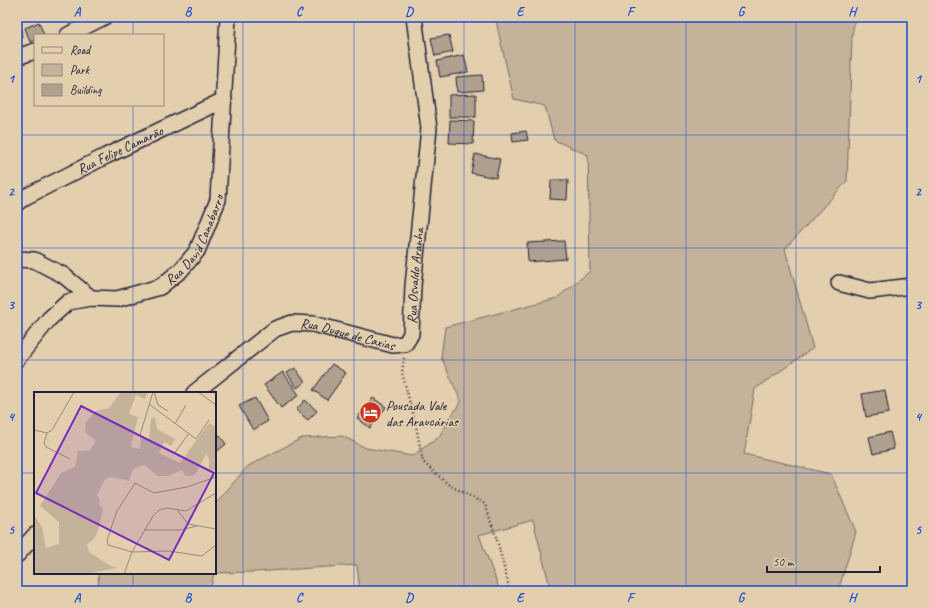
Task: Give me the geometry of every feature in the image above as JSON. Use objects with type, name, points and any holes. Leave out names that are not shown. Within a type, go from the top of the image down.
[{"type":"street","points":[[70,34],[104,17]]},
{"type":"street","name":"Rua David Canabarro","points":[[17,359],[49,319],[68,302],[91,298],[116,299],[160,287],[181,270],[197,251],[218,200],[228,17]]},
{"type":"street","name":"Rua Osvaldo Aranha","points":[[405,344],[411,334],[413,286],[429,128],[414,17]]},
{"type":"street","points":[[17,57],[34,51]]},
{"type":"street","name":"Rua Felipe Camarão","points":[[17,203],[25,197],[106,156],[224,100]]},
{"type":"street","points":[[17,259],[34,260],[63,275],[91,298]]},
{"type":"street","points":[[839,283],[870,291],[912,286]]},
{"type":"street","name":"Rua Duque de Caxias","points":[[195,392],[275,329],[292,323],[313,324],[393,344],[405,344]]},
{"type":"street","points":[[17,555],[34,536]]},
{"type":"path","name":"Rua Osvaldo Aranha","points":[[405,344],[402,373],[416,426],[423,462],[449,485],[485,504],[497,540],[510,591]]},
{"type":"green space","points":[[495,17],[855,17],[852,36],[847,181],[785,249],[813,348],[755,389],[744,454],[831,474],[856,532],[838,591],[551,591],[533,520],[479,535],[500,591],[360,591],[357,565],[216,573],[216,503],[248,466],[302,438],[342,436],[366,448],[412,456],[438,438],[461,401],[441,357],[445,327],[557,298],[590,271],[588,155],[554,140],[545,106],[514,99]]},
{"type":"green space","points":[[98,574],[214,574],[210,591],[99,591]]},
{"type":"building","points":[[17,22],[20,22],[22,38],[17,38]]},
{"type":"building","points":[[39,22],[44,34],[34,34],[34,40],[30,42],[25,28]]},
{"type":"building","points":[[449,35],[453,52],[435,56],[431,38]]},
{"type":"building","points":[[464,55],[468,72],[440,77],[437,61]]},
{"type":"building","points":[[482,75],[483,90],[457,92],[456,77]]},
{"type":"building","points":[[476,94],[476,117],[449,117],[449,95]]},
{"type":"building","points":[[450,120],[474,121],[473,144],[449,143]]},
{"type":"building","points":[[526,131],[528,140],[513,142],[512,133]]},
{"type":"building","points":[[475,154],[500,159],[496,178],[471,173]]},
{"type":"building","points":[[551,180],[568,180],[567,200],[550,199]]},
{"type":"building","points":[[564,241],[566,259],[528,262],[527,243]]},
{"type":"building","points":[[332,364],[346,373],[327,400],[313,390]]},
{"type":"building","points":[[295,368],[305,382],[297,388],[287,373]]},
{"type":"building","points":[[283,372],[299,395],[281,408],[264,385]]},
{"type":"building","points":[[885,390],[889,413],[866,417],[862,394]]},
{"type":"building","points":[[255,398],[268,421],[253,430],[239,406]]},
{"type":"building","name":"Pousada Vale das Araucárias","points":[[373,398],[386,407],[370,428],[357,418]]},
{"type":"building","points":[[305,400],[317,411],[308,420],[296,410]]},
{"type":"building","points":[[216,431],[226,444],[216,452]]},
{"type":"building","points":[[890,432],[894,449],[873,454],[869,437]]},
{"type":"building","points":[[907,456],[912,456],[912,481],[907,481]]},
{"type":"place","name":"Pousada Vale das Araucárias","points":[[371,413]]}]
